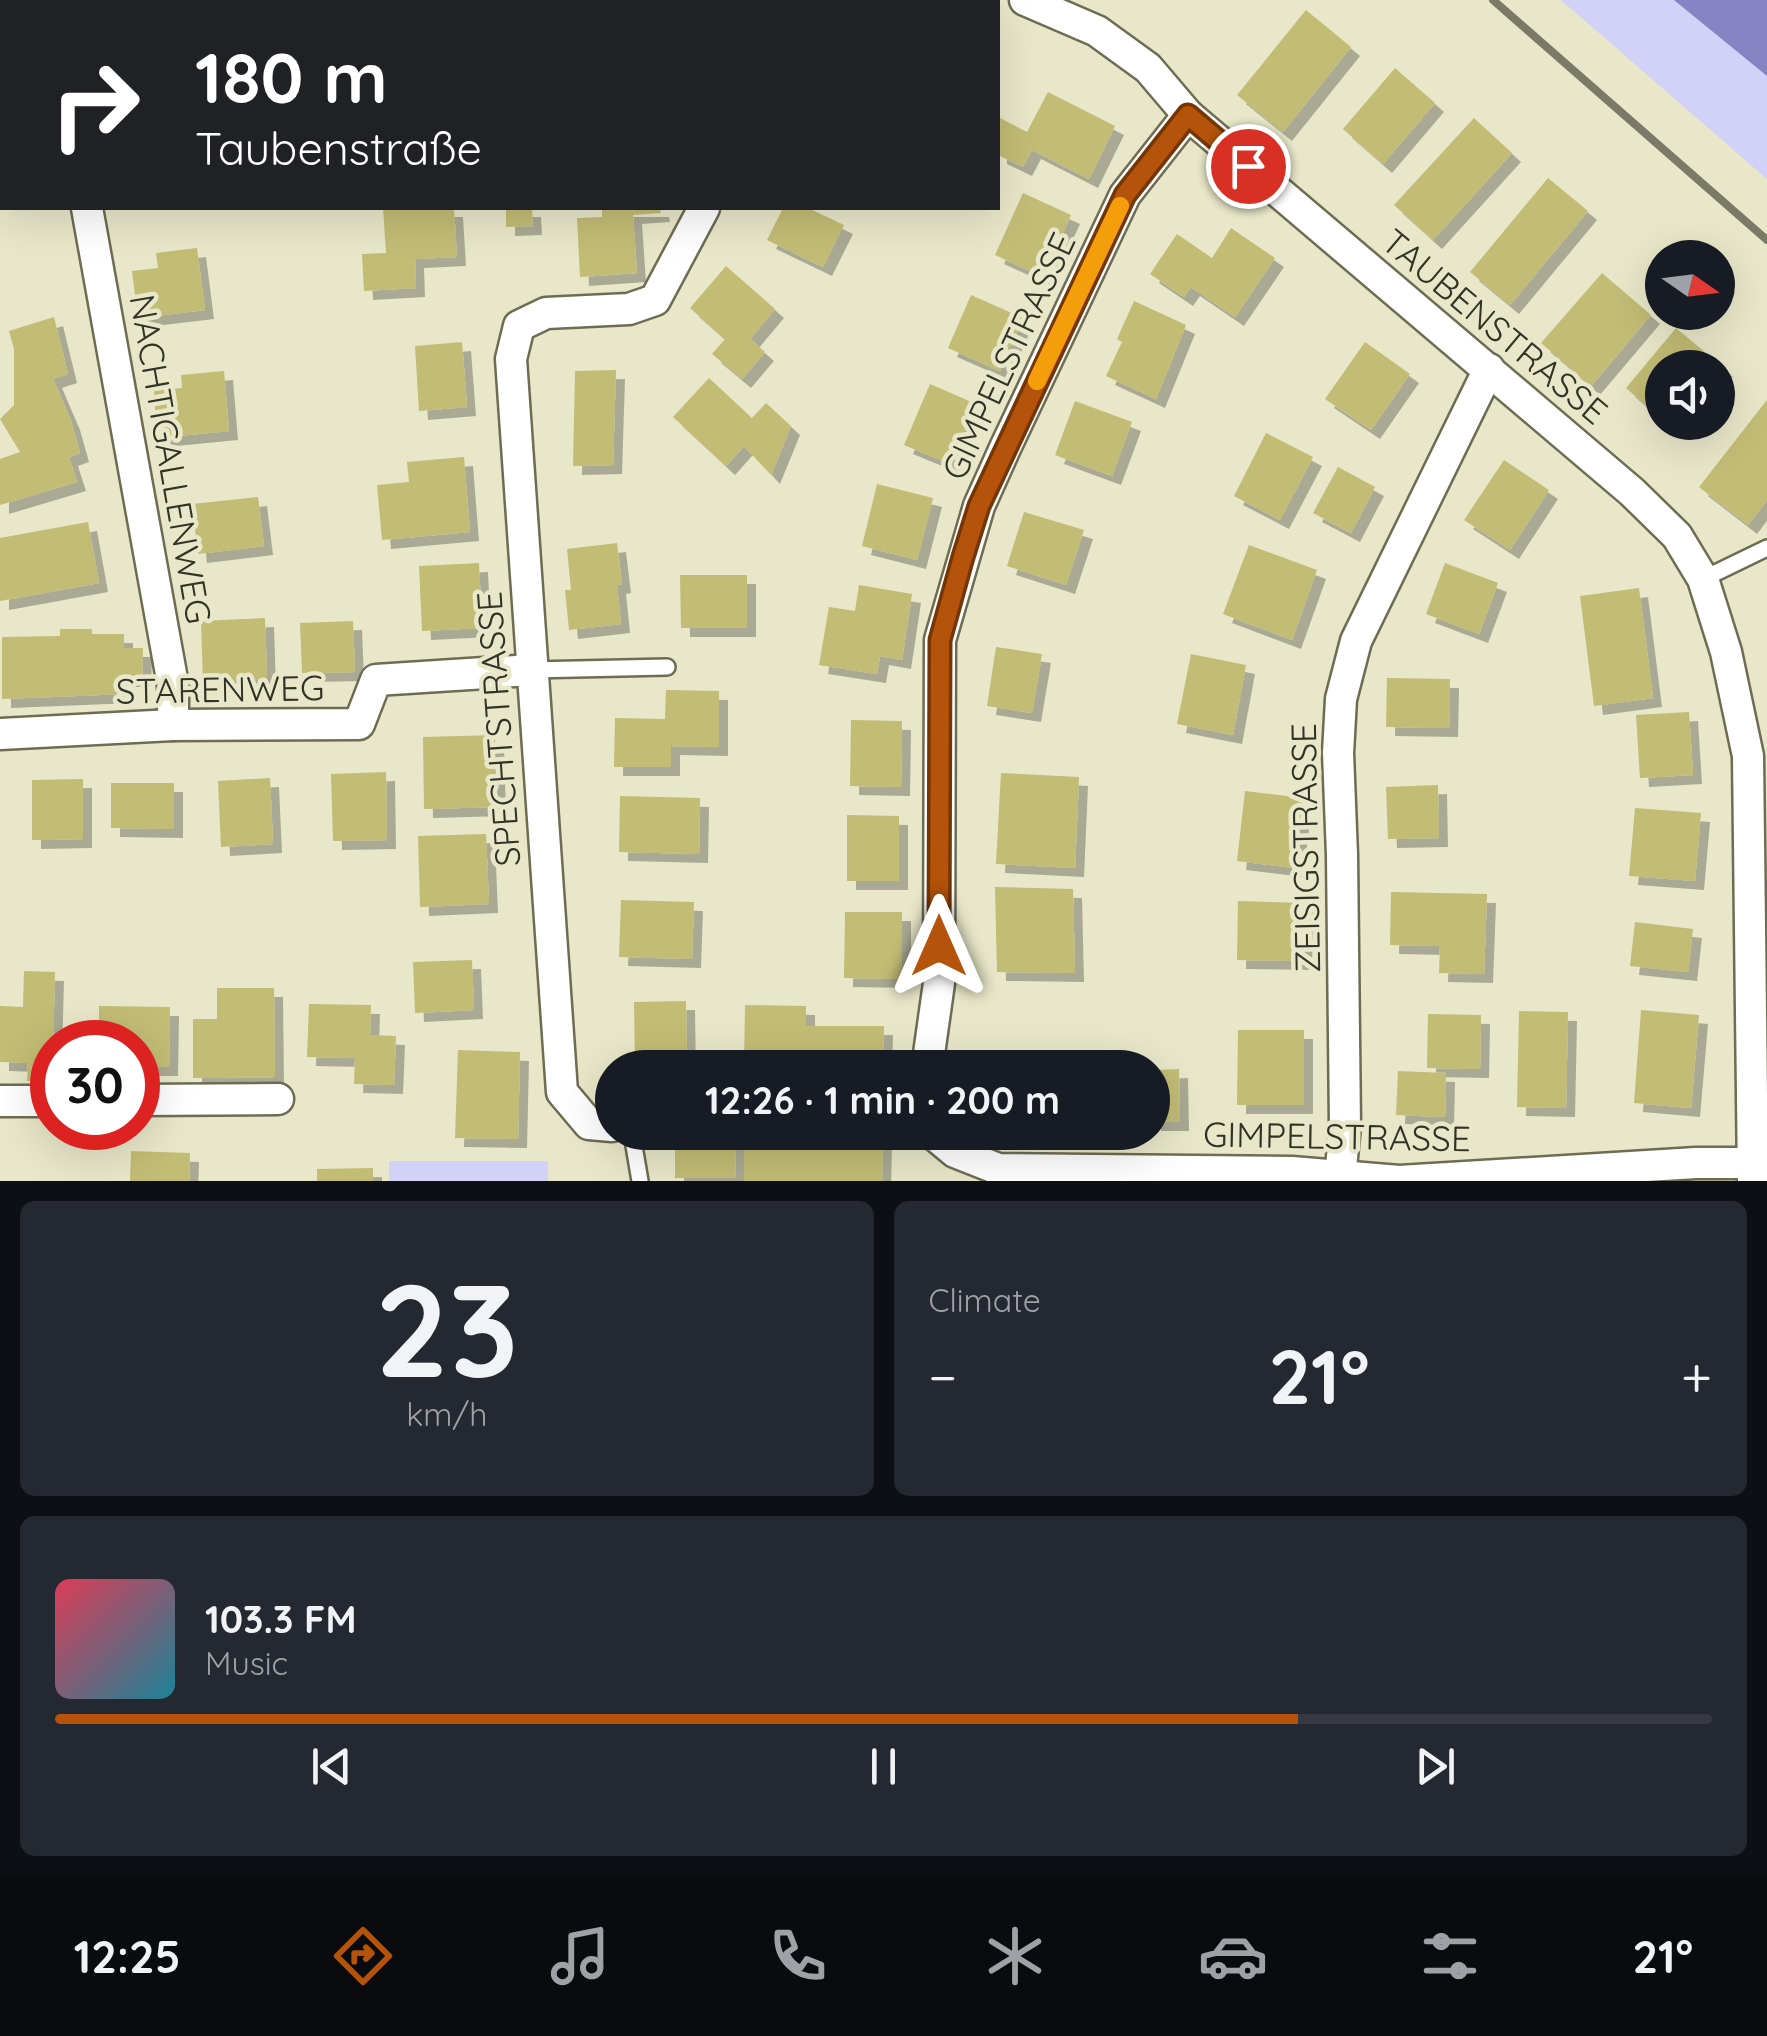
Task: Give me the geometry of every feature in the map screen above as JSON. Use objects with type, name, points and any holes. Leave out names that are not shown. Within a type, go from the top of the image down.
[{"type":"street","name":"TAUBENSTRASSE","points":[[1025,0],[1097,32],[1136,58],[1188,115],[1632,492],[1677,536],[1703,578],[1758,756],[1757,1169]]},
{"type":"street","name":"GIMPELSTRASSE","points":[[930,1050],[939,983],[940,640],[979,506],[1006,446],[1125,195],[1188,115]]},
{"type":"street","name":"NACHTIGALLENWEG","points":[[87,210],[174,685],[174,725]]},
{"type":"street","name":"SPECHTSTRASSE","points":[[595,1125],[589,1124],[562,1092],[510,359],[519,326],[546,313],[629,309],[655,300],[703,210]]},
{"type":"street","name":"ZEISIGSTRASSE","points":[[1340,1178],[1345,1126],[1338,766],[1341,699],[1356,641],[1489,369]]},
{"type":"street","name":"STARENWEG","points":[[0,734],[174,725],[359,724],[376,680],[531,670]]},
{"type":"street","points":[[160,1100],[278,1099]]},
{"type":"street","points":[[0,1101],[30,1101]]},
{"type":"street","name":"GIMPELSTRASSE","points":[[953,1150],[998,1175],[1292,1172],[1398,1181],[1757,1169]]},
{"type":"lane","points":[[1703,578],[1767,548]]},
{"type":"lane","points":[[531,670],[667,668]]},
{"type":"lane","points":[[635,1150],[640,1181]]},
{"type":"shaded area","points":[[1561,0],[1767,0],[1767,179]]},
{"type":"shaded area","points":[[1674,0],[1767,0],[1767,76]]},
{"type":"shaded area","points":[[389,1161],[548,1161],[548,1181],[389,1181]]},
{"type":"building","points":[[1306,10],[1351,47],[1283,132],[1237,95]]},
{"type":"building","points":[[1395,68],[1435,103],[1383,164],[1343,129]]},
{"type":"building","points":[[1048,92],[1115,126],[1089,179],[1032,150],[1023,167],[1000,156],[1000,118],[1027,132]]},
{"type":"building","points":[[1474,118],[1512,153],[1433,240],[1394,205]]},
{"type":"building","points":[[1548,178],[1588,211],[1510,305],[1470,272]]},
{"type":"building","points":[[1023,193],[1071,215],[1043,277],[995,255]]},
{"type":"building","points":[[383,210],[454,210],[457,257],[415,259],[416,288],[364,291],[362,254],[386,253]]},
{"type":"building","points":[[506,210],[532,210],[533,226],[506,227]]},
{"type":"building","points":[[602,210],[660,210],[661,213],[633,215],[637,273],[580,277],[577,218],[602,217]]},
{"type":"building","points":[[782,210],[812,210],[844,225],[823,267],[767,240]]},
{"type":"building","points":[[1231,228],[1275,258],[1235,317],[1191,287],[1184,297],[1150,274],[1177,234],[1212,258]]},
{"type":"building","points":[[197,248],[205,310],[138,318],[132,271],[158,268],[156,253]]},
{"type":"building","points":[[726,266],[775,309],[750,339],[765,352],[742,379],[712,354],[725,339],[690,308]]},
{"type":"building","points":[[1602,273],[1645,310],[1645,322],[1591,386],[1541,343]]},
{"type":"building","points":[[971,295],[1023,318],[1000,371],[948,348]]},
{"type":"building","points":[[1134,301],[1186,325],[1156,399],[1106,376],[1122,342],[1117,339]]},
{"type":"building","points":[[54,317],[68,374],[53,379],[80,453],[69,457],[77,482],[0,505],[0,459],[20,452],[0,419],[14,405],[14,349],[9,331]]},
{"type":"building","points":[[1678,330],[1702,350],[1658,350]]},
{"type":"building","points":[[462,342],[467,407],[419,411],[415,346]]},
{"type":"building","points":[[1365,342],[1410,374],[1371,430],[1325,399]]},
{"type":"building","points":[[1645,365],[1645,404],[1626,388]]},
{"type":"building","points":[[616,370],[613,465],[573,466],[575,371]]},
{"type":"building","points":[[224,371],[229,431],[157,438],[154,391],[182,388],[181,375]]},
{"type":"building","points":[[709,378],[752,418],[766,403],[791,426],[771,475],[744,446],[726,466],[673,417]]},
{"type":"building","points":[[930,384],[976,404],[950,464],[904,445]]},
{"type":"building","points":[[1767,400],[1767,500],[1748,525],[1699,487]]},
{"type":"building","points":[[1075,401],[1132,422],[1112,476],[1055,455]]},
{"type":"building","points":[[1266,433],[1313,457],[1280,520],[1234,496]]},
{"type":"building","points":[[464,457],[470,532],[382,540],[377,485],[409,482],[407,462]]},
{"type":"building","points":[[1504,460],[1549,490],[1510,550],[1464,520]]},
{"type":"building","points":[[1338,467],[1375,487],[1351,533],[1313,513]]},
{"type":"building","points":[[877,484],[933,498],[917,560],[862,546]]},
{"type":"building","points":[[258,497],[264,546],[198,554],[192,504]]},
{"type":"building","points":[[1024,512],[1084,530],[1066,585],[1007,566]]},
{"type":"building","points":[[88,522],[99,583],[0,601],[0,538]]},
{"type":"building","points":[[617,543],[621,624],[569,630],[565,590],[571,590],[567,549]]},
{"type":"building","points":[[1249,545],[1317,570],[1292,640],[1223,614]]},
{"type":"building","points":[[479,563],[482,628],[422,631],[419,566]]},
{"type":"building","points":[[1445,563],[1498,583],[1479,634],[1426,614]]},
{"type":"building","points":[[680,575],[747,575],[747,628],[681,628]]},
{"type":"building","points":[[859,585],[912,594],[902,660],[880,656],[877,674],[819,665],[829,607],[855,611]]},
{"type":"building","points":[[1639,588],[1653,698],[1594,706],[1580,596]]},
{"type":"building","points":[[265,618],[267,679],[203,682],[201,621]]},
{"type":"building","points":[[353,621],[355,672],[302,673],[300,623]]},
{"type":"building","points":[[60,629],[124,634],[124,648],[143,648],[142,678],[124,678],[124,694],[2,699],[2,637],[60,636]]},
{"type":"building","points":[[996,647],[1042,654],[1032,713],[987,706]]},
{"type":"building","points":[[1191,654],[1246,665],[1233,735],[1177,724]]},
{"type":"building","points":[[1387,678],[1450,679],[1449,728],[1386,727]]},
{"type":"building","points":[[666,690],[719,691],[719,747],[671,746],[671,767],[614,767],[615,718],[665,719]]},
{"type":"building","points":[[1689,712],[1693,775],[1640,778],[1636,715]]},
{"type":"building","points":[[851,720],[902,721],[901,787],[850,786]]},
{"type":"building","points":[[495,735],[497,807],[424,809],[423,737]]},
{"type":"building","points":[[386,772],[387,840],[333,841],[331,774]]},
{"type":"building","points":[[1001,773],[1079,777],[1075,868],[996,864]]},
{"type":"building","points":[[270,778],[273,844],[221,847],[218,781]]},
{"type":"building","points":[[83,779],[83,839],[32,840],[32,780]]},
{"type":"building","points":[[111,783],[174,783],[174,829],[111,828]]},
{"type":"building","points":[[1438,785],[1439,838],[1388,839],[1386,787]]},
{"type":"building","points":[[1245,791],[1303,798],[1294,868],[1237,861]]},
{"type":"building","points":[[620,796],[700,798],[699,854],[619,852]]},
{"type":"building","points":[[1635,808],[1701,813],[1695,881],[1629,876]]},
{"type":"building","points":[[847,815],[899,816],[899,881],[847,881]]},
{"type":"building","points":[[486,834],[489,904],[420,907],[418,836]]},
{"type":"building","points":[[995,887],[1073,889],[1075,973],[997,972]]},
{"type":"building","points":[[1391,892],[1487,894],[1484,974],[1439,973],[1440,946],[1390,945]]},
{"type":"building","points":[[621,900],[694,902],[692,959],[619,957]]},
{"type":"building","points":[[1238,901],[1304,903],[1303,961],[1237,960]]},
{"type":"building","points":[[845,912],[902,912],[902,979],[844,978]]},
{"type":"building","points":[[1635,922],[1693,929],[1688,972],[1630,966]]},
{"type":"building","points":[[472,960],[474,1010],[415,1013],[413,962]]},
{"type":"building","points":[[24,971],[55,972],[54,1020],[30,1020],[30,1081],[28,1063],[0,1062],[0,1006],[23,1007]]},
{"type":"building","points":[[217,988],[274,988],[275,1077],[193,1078],[193,1019],[217,1019]]},
{"type":"building","points":[[686,1001],[687,1050],[635,1050],[634,1002]]},
{"type":"building","points":[[309,1004],[371,1005],[370,1035],[396,1036],[394,1085],[354,1084],[355,1058],[307,1057]]},
{"type":"building","points":[[745,1005],[806,1006],[806,1026],[884,1026],[883,1050],[744,1050]]},
{"type":"building","points":[[99,1006],[170,1007],[169,1067],[160,1067],[160,1020],[99,1020]]},
{"type":"building","points":[[1641,1010],[1699,1015],[1691,1108],[1634,1103]]},
{"type":"building","points":[[1519,1011],[1568,1012],[1566,1108],[1517,1107]]},
{"type":"building","points":[[1428,1014],[1481,1015],[1480,1069],[1427,1068]]},
{"type":"building","points":[[1238,1030],[1304,1030],[1304,1105],[1237,1105]]},
{"type":"building","points":[[458,1050],[520,1052],[518,1139],[455,1138]]},
{"type":"building","points":[[1170,1069],[1179,1069],[1180,1122],[1170,1122]]},
{"type":"building","points":[[1398,1071],[1446,1073],[1445,1117],[1396,1115]]},
{"type":"building","points":[[675,1150],[736,1150],[735,1178],[675,1178]]},
{"type":"building","points":[[744,1150],[883,1150],[882,1181],[744,1181]]},
{"type":"building","points":[[131,1151],[190,1153],[189,1181],[130,1181]]},
{"type":"building","points":[[373,1168],[373,1181],[317,1181],[317,1169]]},
{"type":"railway","points":[[1493,0],[1767,240]]},
{"type":"slow traffic","points":[[1037,381],[1120,206]]},
{"type":"route","points":[[939,946],[940,640],[979,506],[1125,195],[1188,115],[1248,166]]}]
